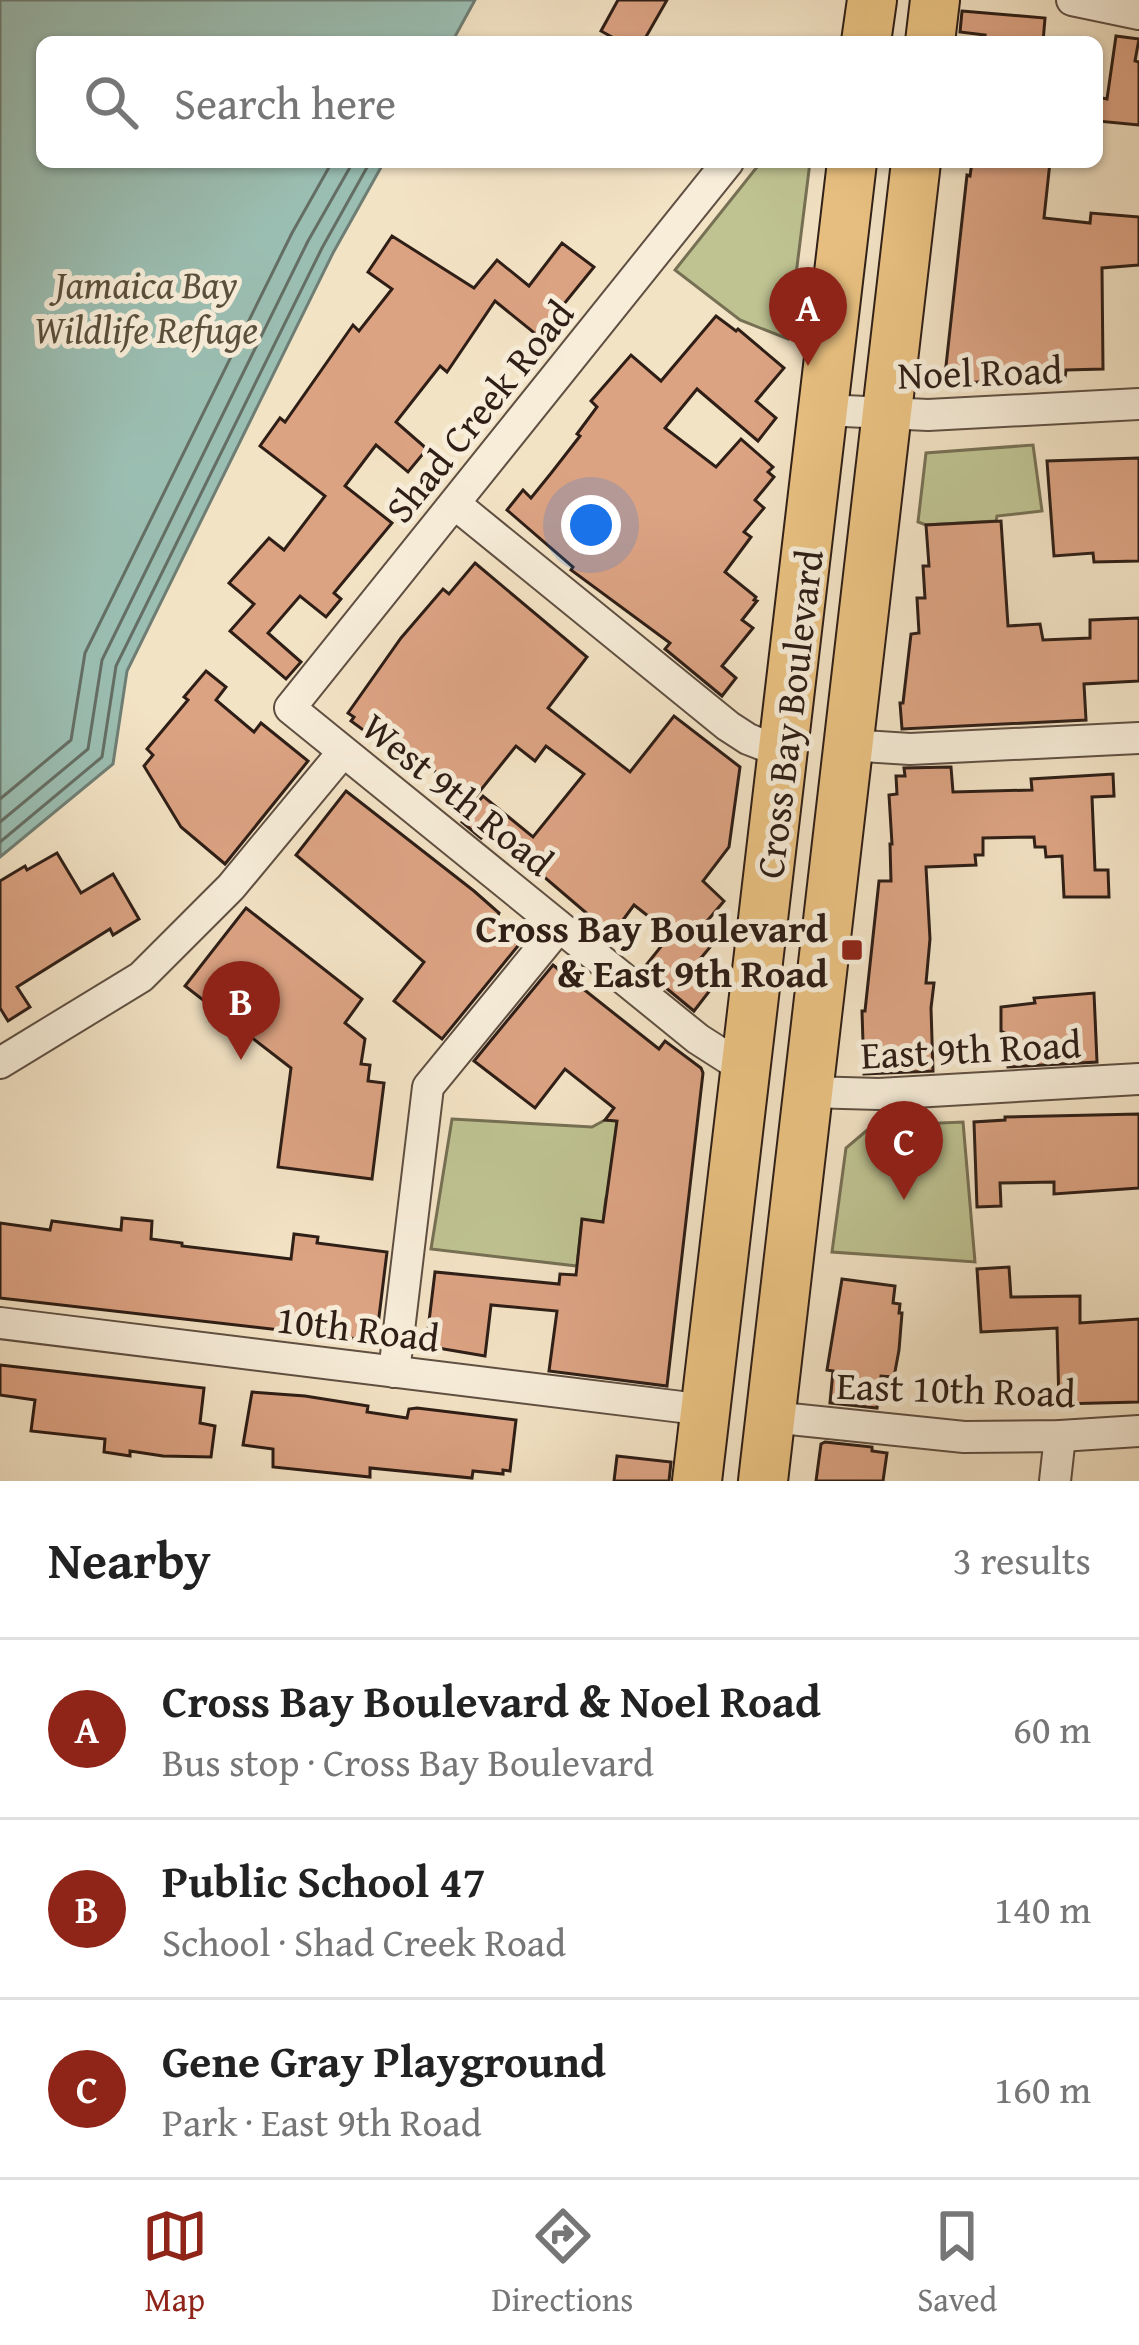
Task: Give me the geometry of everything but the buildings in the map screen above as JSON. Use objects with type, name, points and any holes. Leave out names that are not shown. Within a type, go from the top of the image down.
[{"type":"main road","points":[[866,36],[872,0]]},
{"type":"main road","points":[[931,36],[935,0]]},
{"type":"main road","name":"Cross Bay Boulevard","points":[[698,1481],[851,168]]},
{"type":"main road","name":"Cross Bay Boulevard","points":[[763,1481],[915,168]]},
{"type":"street","points":[[1072,0],[1139,14]]},
{"type":"street","name":"Shad Creek Road","points":[[290,708],[723,168]]},
{"type":"street","name":"Noel Road","points":[[824,410],[928,416],[1139,404]]},
{"type":"street","points":[[455,504],[728,725],[784,753]]},
{"type":"street","name":"West 9th Road","points":[[290,708],[698,1039],[748,1071]]},
{"type":"street","points":[[847,745],[910,748],[1139,738]]},
{"type":"street","points":[[0,1063],[141,977],[254,861],[344,752]]},
{"type":"street","points":[[394,1372],[428,1087],[560,926]]},
{"type":"street","name":"East 9th Road","points":[[808,1092],[879,1094],[1139,1079]]},
{"type":"street","name":"10th Road","points":[[0,1323],[706,1409]]},
{"type":"street","name":"East 10th Road","points":[[770,1417],[964,1437],[1139,1431]]},
{"type":"street","points":[[1055,1481],[1060,1436]]},
{"type":"green space","points":[[756,168],[809,168],[788,339],[740,320],[675,270]]},
{"type":"green space","points":[[1033,445],[1042,511],[997,516],[996,521],[918,522],[926,453]]},
{"type":"green space","points":[[452,1119],[592,1127],[605,1120],[617,1121],[611,1177],[621,1199],[606,1198],[603,1222],[582,1220],[577,1266],[431,1249]]},
{"type":"green space","points":[[963,1122],[975,1262],[832,1252],[846,1148],[872,1126]]},
{"type":"water","name":"Jamaica Bay Wildlife Refuge","points":[[0,0],[475,0],[455,36],[36,36],[36,168],[381,168],[333,253],[127,671],[113,764],[0,857]]},
{"type":"place","name":"Cross Bay Boulevard & Noel Road","points":[[808,366]]},
{"type":"place","name":"Cross Bay Boulevard & East 9th Road","points":[[852,950]]},
{"type":"place","name":"Public School 47","points":[[241,1060]]},
{"type":"place","name":"Gene Gray Playground","points":[[904,1200]]}]
